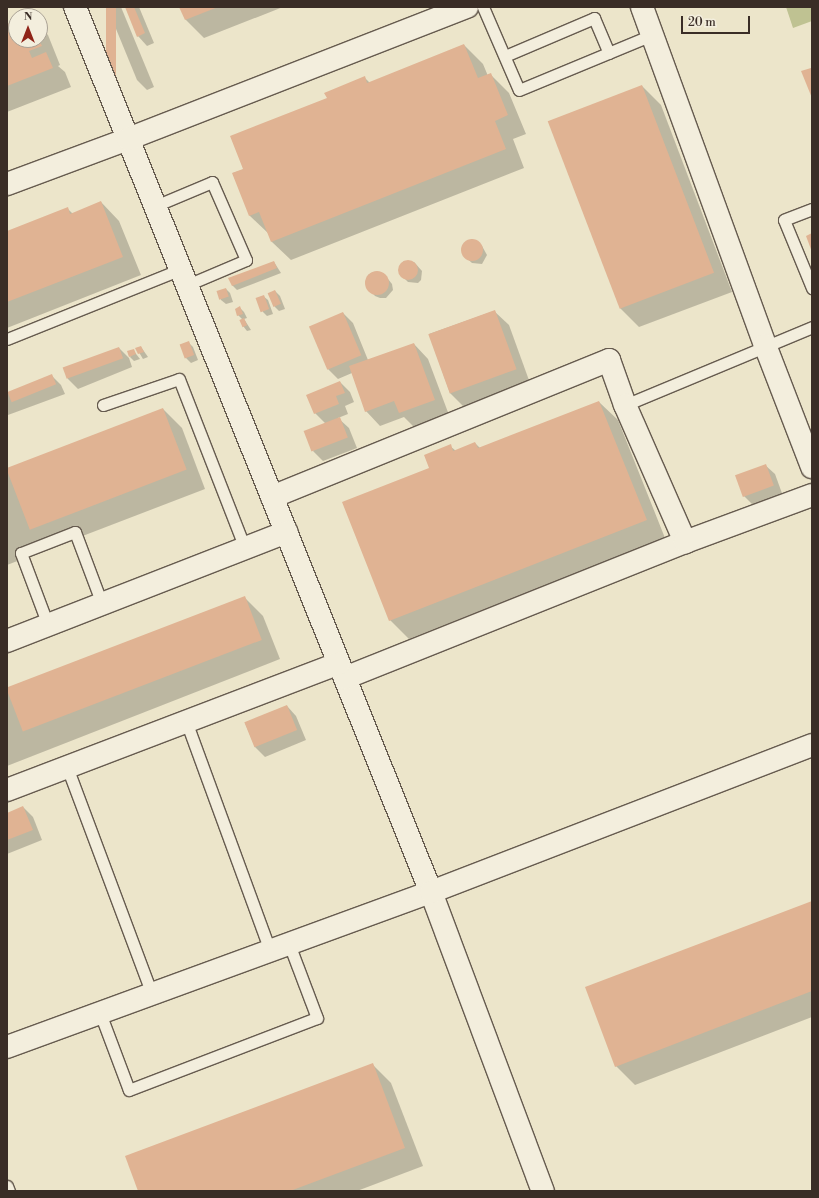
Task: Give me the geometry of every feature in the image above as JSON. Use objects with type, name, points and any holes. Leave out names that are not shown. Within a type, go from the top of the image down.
[{"type":"street","points":[[75,7],[431,892],[542,1191]]},
{"type":"street","points":[[7,184],[128,139],[467,7]]},
{"type":"street","points":[[642,7],[765,345],[812,467]]},
{"type":"street","points":[[272,497],[608,360],[625,405],[685,542]]},
{"type":"street","points":[[7,790],[186,721],[342,670],[812,495]]},
{"type":"street","points":[[7,641],[286,532]]},
{"type":"street","points":[[7,1047],[431,892],[812,745]]},
{"type":"lane","points":[[483,7],[519,90],[652,35]]},
{"type":"lane","points":[[505,56],[594,18],[608,53]]},
{"type":"lane","points":[[7,339],[184,277],[246,260],[212,182],[155,206]]},
{"type":"lane","points":[[812,209],[784,220],[812,288]]},
{"type":"lane","points":[[625,405],[765,345],[812,327]]},
{"type":"lane","points":[[103,405],[179,379],[245,548]]},
{"type":"lane","points":[[48,625],[21,553],[75,532],[102,604]]},
{"type":"lane","points":[[100,1013],[129,1090],[317,1018],[279,948],[186,721]]},
{"type":"lane","points":[[67,767],[152,994]]},
{"type":"lane","points":[[7,1186],[9,1191]]},
{"type":"green space","points":[[786,7],[812,7],[812,21],[793,28]]},
{"type":"building","points":[[106,7],[116,7],[116,87],[106,87]]},
{"type":"building","points":[[125,7],[134,7],[145,33],[137,37]]},
{"type":"building","points":[[179,7],[218,7],[185,20]]},
{"type":"building","points":[[7,24],[8,48],[37,48],[29,51],[32,58],[46,52],[53,68],[7,86]]},
{"type":"building","points":[[464,44],[478,78],[491,73],[508,115],[495,121],[506,149],[271,242],[259,212],[249,216],[232,173],[243,169],[230,136],[327,98],[324,93],[365,76],[367,83]]},
{"type":"building","points":[[811,68],[812,71],[812,98],[801,71]]},
{"type":"building","points":[[642,85],[714,273],[620,309],[548,121]]},
{"type":"building","points":[[101,201],[123,257],[7,302],[7,231],[68,207],[70,214]]},
{"type":"building","points":[[812,233],[812,252],[806,236]]},
{"type":"building","points":[[472,239],[480,242],[483,250],[480,258],[472,261],[464,258],[461,250],[464,242]]},
{"type":"building","points":[[408,260],[415,263],[418,270],[415,277],[408,280],[401,277],[398,270],[401,263]]},
{"type":"building","points":[[274,261],[277,268],[232,286],[228,278]]},
{"type":"building","points":[[377,271],[385,275],[389,283],[385,291],[377,295],[369,291],[365,283],[369,275]]},
{"type":"building","points":[[226,288],[229,297],[219,300],[216,291]]},
{"type":"building","points":[[275,290],[281,304],[273,307],[268,293]]},
{"type":"building","points":[[264,295],[269,309],[261,312],[256,298]]},
{"type":"building","points":[[240,306],[243,314],[237,316],[235,309]]},
{"type":"building","points":[[495,310],[517,369],[450,393],[428,334]]},
{"type":"building","points":[[343,312],[361,355],[327,370],[309,326]]},
{"type":"building","points":[[244,318],[247,325],[243,327],[239,320]]},
{"type":"building","points":[[189,341],[194,355],[185,359],[180,344]]},
{"type":"building","points":[[414,343],[435,400],[399,413],[394,401],[365,412],[349,366]]},
{"type":"building","points":[[141,346],[144,352],[138,354],[135,348]]},
{"type":"building","points":[[119,347],[123,358],[67,379],[63,368]]},
{"type":"building","points":[[134,349],[136,354],[129,357],[127,351]]},
{"type":"building","points":[[52,374],[56,384],[12,402],[7,392]]},
{"type":"building","points":[[340,381],[345,393],[336,396],[339,404],[314,414],[306,395]]},
{"type":"building","points":[[599,401],[647,520],[389,621],[342,502],[429,468],[424,455],[451,444],[453,451],[475,442],[478,448]]},
{"type":"building","points":[[163,408],[187,470],[30,530],[7,468]]},
{"type":"building","points":[[340,417],[348,438],[311,452],[304,431]]},
{"type":"building","points":[[766,464],[774,486],[743,497],[735,475]]},
{"type":"building","points":[[245,596],[262,640],[23,732],[7,687]]},
{"type":"building","points":[[287,705],[297,730],[254,747],[244,722]]},
{"type":"building","points":[[23,806],[33,830],[7,840],[7,813]]},
{"type":"building","points":[[812,901],[812,991],[615,1067],[585,987]]},
{"type":"building","points":[[373,1063],[405,1148],[290,1191],[138,1191],[125,1156]]}]
